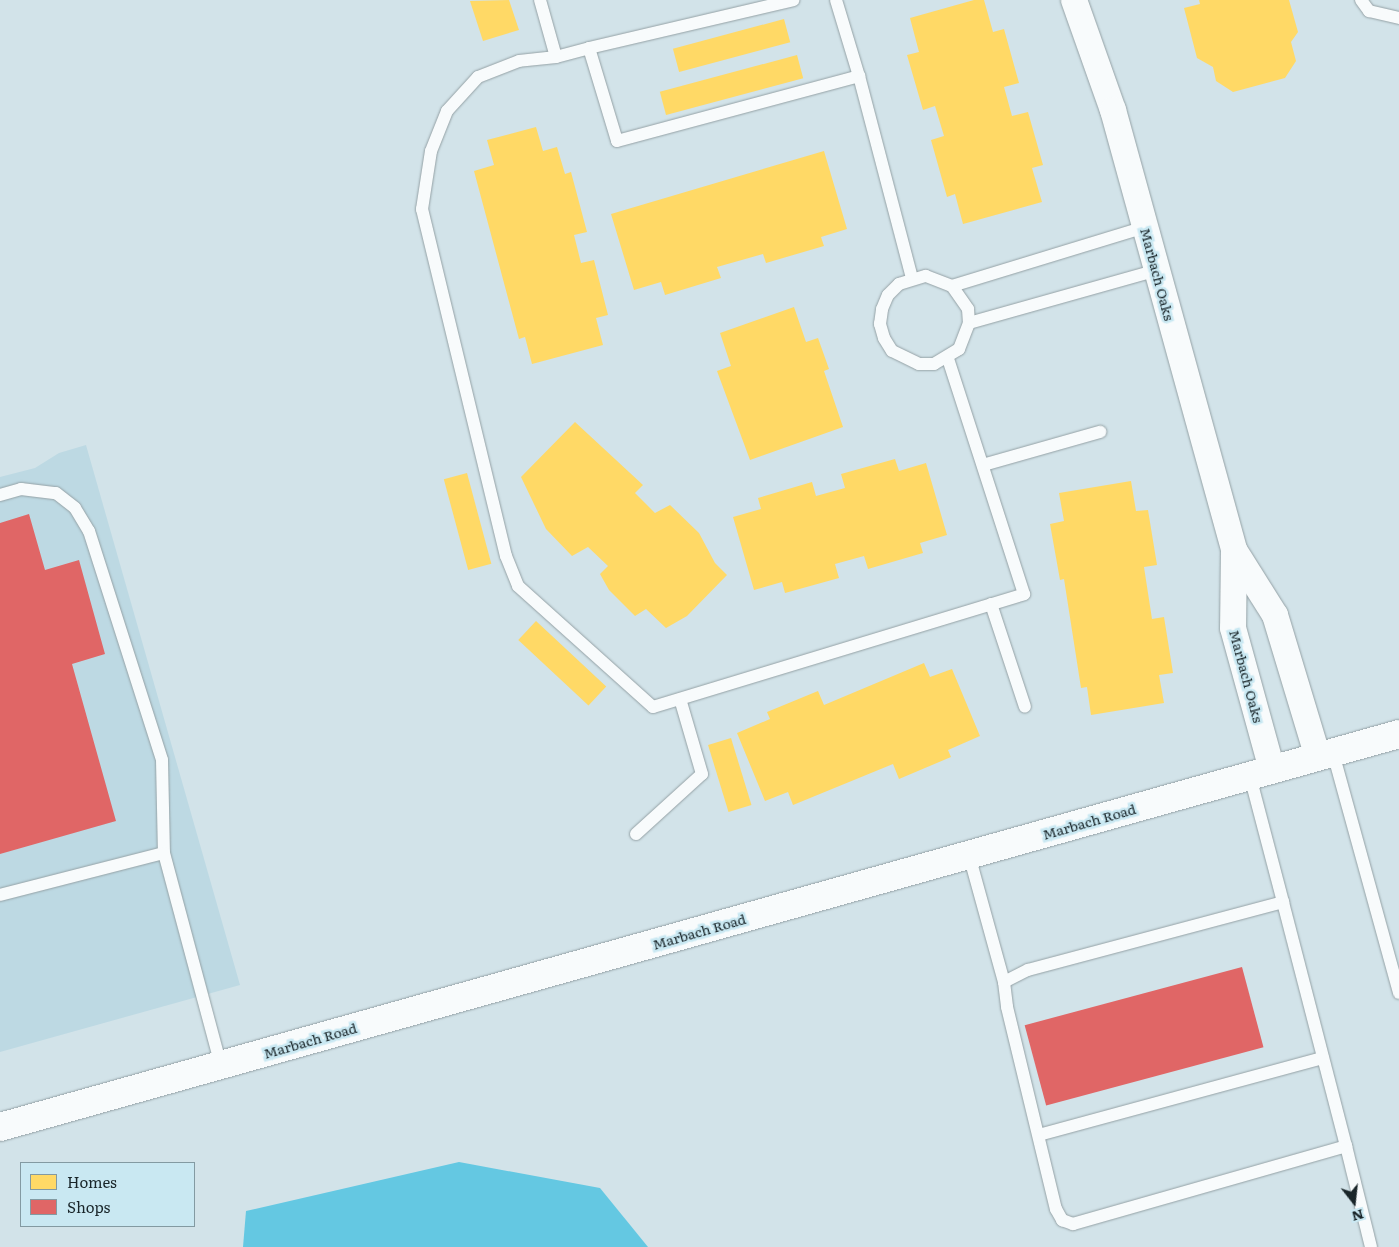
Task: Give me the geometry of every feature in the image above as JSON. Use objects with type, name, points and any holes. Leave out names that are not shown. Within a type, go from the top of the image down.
[{"type":"main road","name":"Marbach Road","points":[[0,1127],[1399,734]]},
{"type":"street","name":"Marbach Oaks","points":[[1074,0],[1113,110],[1234,550],[1233,628],[1261,773]]},
{"type":"street","name":"Marbach Oaks","points":[[1234,550],[1275,616],[1325,755]]},
{"type":"lane","points":[[540,0],[556,57]]},
{"type":"lane","points":[[793,0],[556,57],[519,61],[478,77],[447,111],[430,152],[422,209],[506,556],[518,586],[654,707],[1024,594],[948,358]]},
{"type":"lane","points":[[836,0],[860,76],[912,278]]},
{"type":"lane","points":[[1361,0],[1369,11],[1399,18]]},
{"type":"lane","points":[[589,48],[617,140],[860,76]]},
{"type":"lane","points":[[952,286],[1145,227]]},
{"type":"lane","points":[[969,323],[1157,270]]},
{"type":"lane","points":[[926,276],[952,286],[968,309],[969,323],[959,349],[948,358],[934,364],[919,364],[904,360],[892,351],[884,338],[880,324],[882,309],[888,295],[899,284],[912,278],[926,276]]},
{"type":"lane","points":[[983,465],[1100,432]]},
{"type":"lane","points":[[0,495],[21,489],[56,493],[75,508],[89,531],[162,760],[164,853],[221,1065]]},
{"type":"lane","points":[[991,604],[1026,707]]},
{"type":"lane","points":[[636,834],[702,774],[680,699]]},
{"type":"lane","points":[[1325,755],[1399,993]]},
{"type":"lane","points":[[1261,773],[1283,902],[1370,1247]]},
{"type":"lane","points":[[0,895],[164,853]]},
{"type":"lane","points":[[970,855],[1004,982],[1007,1007],[1056,1208],[1062,1220],[1074,1224],[1346,1146]]},
{"type":"lane","points":[[1004,982],[1028,970],[1283,902]]},
{"type":"lane","points":[[1039,1135],[1323,1058]]},
{"type":"shaded area","points":[[86,445],[240,985],[0,1052],[0,477],[35,468],[59,453]]},
{"type":"water","points":[[459,1162],[600,1188],[648,1247],[243,1247],[246,1211]]},
{"type":"building: Homes","points":[[509,0],[519,30],[483,41],[470,1]]},
{"type":"building: Homes","points":[[974,0],[984,0],[993,32],[1004,29],[1019,83],[1004,87],[1012,116],[1028,112],[1043,165],[1032,168],[1042,202],[963,224],[955,194],[947,197],[931,140],[944,136],[935,106],[923,110],[907,55],[919,52],[910,18]]},
{"type":"building: Homes","points":[[1199,0],[1289,0],[1298,32],[1291,42],[1296,61],[1285,78],[1233,92],[1216,81],[1213,67],[1197,58],[1184,8],[1200,4]]},
{"type":"building: Homes","points":[[784,19],[790,42],[679,72],[673,49]]},
{"type":"building: Homes","points":[[797,55],[803,78],[666,115],[660,92]]},
{"type":"building: Homes","points":[[536,127],[543,151],[557,147],[565,174],[571,172],[587,232],[574,235],[581,263],[594,260],[608,315],[596,318],[603,345],[532,364],[525,337],[519,339],[474,171],[494,165],[487,140]]},
{"type":"building: Homes","points":[[824,151],[847,229],[821,237],[824,246],[766,263],[763,254],[717,267],[721,278],[665,295],[661,282],[634,290],[611,214]]},
{"type":"building: Homes","points":[[794,307],[806,342],[818,338],[829,369],[824,371],[843,427],[750,460],[717,371],[731,366],[720,333]]},
{"type":"building: Homes","points":[[575,422],[643,485],[635,493],[655,513],[670,505],[699,533],[715,563],[727,575],[687,616],[666,628],[646,609],[635,616],[609,590],[600,574],[608,566],[588,547],[572,556],[546,529],[521,477]]},
{"type":"building: Homes","points":[[895,459],[899,471],[926,463],[947,535],[920,543],[923,553],[868,569],[864,556],[835,564],[839,578],[785,593],[782,582],[754,590],[733,517],[761,509],[758,498],[812,482],[816,496],[845,488],[841,474]]},
{"type":"building: Homes","points":[[467,473],[491,564],[468,570],[444,479]]},
{"type":"building: Homes","points":[[1131,481],[1136,511],[1148,510],[1157,565],[1144,567],[1152,619],[1164,617],[1173,673],[1159,675],[1164,703],[1091,715],[1087,687],[1081,688],[1064,579],[1060,580],[1050,524],[1064,521],[1059,493]]},
{"type":"building: Homes","points":[[536,621],[606,686],[588,705],[518,640]]},
{"type":"building: Homes","points":[[924,663],[930,677],[952,669],[980,736],[948,750],[951,757],[899,779],[893,764],[793,805],[788,792],[765,801],[737,733],[770,719],[767,712],[818,691],[824,705]]},
{"type":"building: Homes","points":[[731,738],[751,805],[729,812],[708,745]]},
{"type":"building: Shops","points":[[29,514],[45,570],[79,560],[105,654],[72,664],[116,821],[0,854],[0,523]]},
{"type":"building: Shops","points":[[1242,967],[1263,1047],[1046,1105],[1025,1025]]}]
